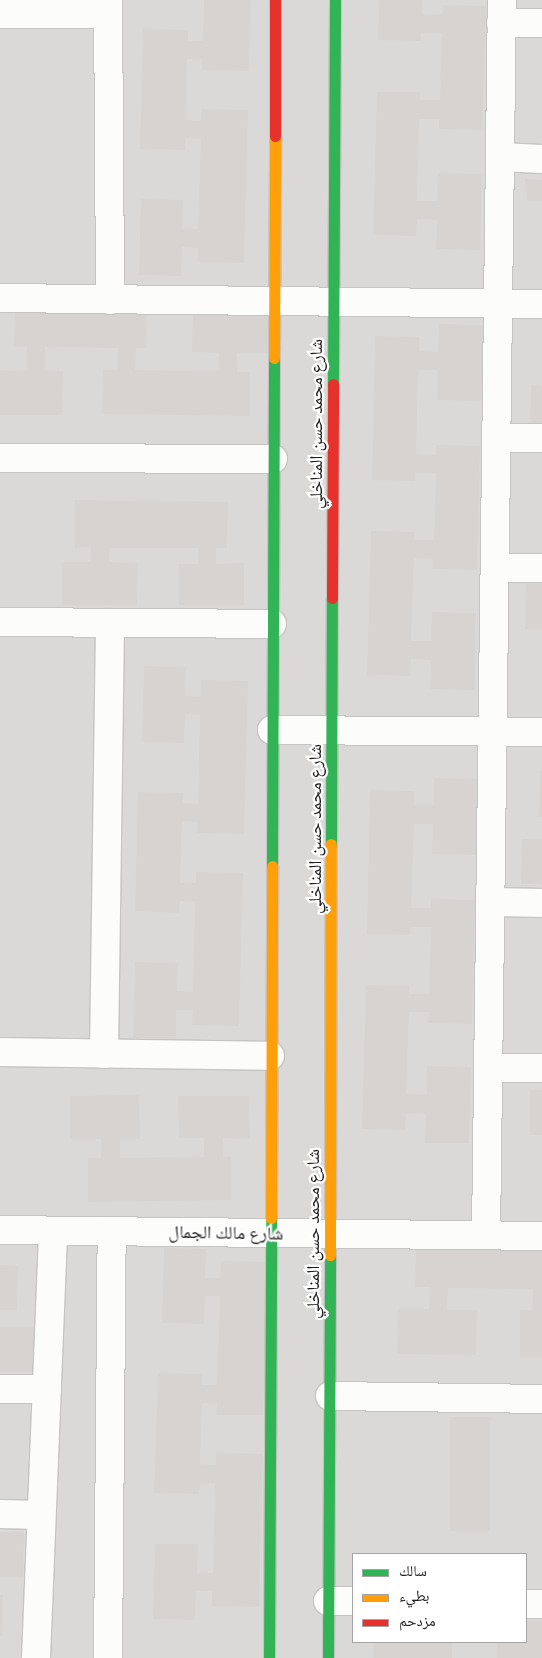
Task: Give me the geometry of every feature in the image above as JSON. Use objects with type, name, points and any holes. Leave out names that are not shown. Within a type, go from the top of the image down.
[{"type":"street","points":[[268,1658],[275,0]]},
{"type":"street","name":"شارع محمد حسن المناخلي","points":[[328,1658],[341,1601],[330,1396],[335,0]]},
{"type":"street","points":[[0,14],[108,7],[110,300]]},
{"type":"street","points":[[486,1235],[495,732],[502,11],[542,23]]},
{"type":"street","points":[[500,157],[542,159]]},
{"type":"street","points":[[0,298],[542,304]]},
{"type":"street","points":[[498,438],[542,438]]},
{"type":"street","points":[[0,458],[273,459]]},
{"type":"street","points":[[497,568],[542,568]]},
{"type":"street","points":[[0,622],[272,624]]},
{"type":"street","points":[[104,1054],[110,623]]},
{"type":"street","points":[[272,730],[542,732]]},
{"type":"street","points":[[492,902],[542,903]]},
{"type":"street","points":[[0,1052],[270,1056]]},
{"type":"street","points":[[489,1068],[542,1068]]},
{"type":"street","name":"شارع مالك الجمال","points":[[0,1230],[542,1236]]},
{"type":"street","points":[[36,1658],[53,1231]]},
{"type":"street","points":[[108,1658],[112,1232]]},
{"type":"street","points":[[0,1389],[47,1389]]},
{"type":"street","points":[[330,1396],[542,1399]]},
{"type":"street","points":[[0,1514],[41,1515]]},
{"type":"street","points":[[527,1604],[542,1604]]},
{"type":"shaded area","points":[[0,0],[542,0],[542,1658],[0,1658]]},
{"type":"building","points":[[204,0],[251,0],[249,71],[202,70],[202,59],[187,59],[186,120],[201,121],[202,109],[248,110],[244,263],[198,262],[198,248],[182,247],[181,276],[139,275],[141,199],[183,200],[182,229],[198,229],[201,139],[185,138],[185,150],[140,149],[143,29],[188,30],[188,41],[203,41]]},
{"type":"building","points":[[379,0],[422,0],[422,14],[442,15],[443,5],[486,6],[482,130],[439,129],[439,119],[419,119],[417,201],[437,201],[438,173],[482,174],[480,250],[436,249],[437,220],[417,219],[416,236],[373,235],[377,92],[420,92],[420,100],[440,100],[442,33],[421,33],[421,41],[378,40]]},
{"type":"building","points":[[525,179],[542,180],[542,201],[527,201]]},
{"type":"building","points":[[15,300],[147,302],[146,348],[136,348],[135,370],[219,371],[219,353],[192,352],[193,307],[272,308],[271,353],[237,353],[237,372],[250,372],[250,416],[102,414],[103,370],[117,370],[118,348],[45,347],[45,371],[63,371],[62,415],[0,415],[0,370],[27,371],[27,347],[14,346]]},
{"type":"building","points":[[439,324],[483,325],[481,401],[437,400],[438,370],[418,370],[416,454],[436,455],[436,445],[480,446],[477,570],[433,569],[433,559],[414,558],[411,641],[431,641],[432,612],[476,613],[474,690],[430,689],[431,660],[411,659],[410,676],[367,675],[371,531],[414,532],[414,540],[434,540],[436,473],[415,473],[415,481],[372,480],[375,336],[419,337],[419,351],[438,352]]},
{"type":"building","points":[[531,385],[542,386],[542,431],[530,431]]},
{"type":"building","points":[[75,500],[228,502],[227,548],[216,548],[216,564],[244,563],[244,605],[179,605],[179,564],[198,564],[198,548],[110,548],[109,562],[138,563],[137,605],[62,605],[62,562],[91,562],[91,547],[75,548]]},
{"type":"building","points":[[526,584],[542,584],[542,629],[525,629]]},
{"type":"building","points":[[144,666],[186,667],[185,696],[201,697],[201,680],[248,681],[244,834],[197,833],[197,822],[182,821],[180,883],[196,883],[196,872],[243,873],[239,1026],[192,1025],[193,1010],[176,1010],[176,1038],[133,1038],[135,962],[178,963],[177,991],[193,992],[195,901],[180,901],[179,913],[135,911],[138,792],[183,793],[182,803],[198,804],[200,715],[185,714],[184,743],[142,742]]},
{"type":"building","points":[[540,771],[542,771],[542,817],[539,817]]},
{"type":"building","points":[[434,778],[478,779],[476,855],[432,854],[433,824],[414,824],[411,908],[431,908],[431,899],[475,900],[472,1024],[428,1023],[429,1012],[409,1012],[406,1094],[427,1095],[427,1066],[471,1067],[469,1143],[425,1143],[426,1114],[406,1113],[405,1130],[362,1129],[366,985],[409,986],[409,994],[429,994],[431,927],[411,927],[410,935],[367,934],[370,790],[414,791],[414,805],[434,805]]},
{"type":"building","points":[[522,839],[542,839],[542,884],[521,884]]},
{"type":"building","points":[[530,1090],[542,1090],[542,1135],[530,1135]]},
{"type":"building","points":[[139,1095],[140,1139],[120,1139],[120,1158],[204,1157],[204,1138],[179,1138],[178,1096],[249,1096],[250,1139],[223,1138],[223,1157],[231,1157],[231,1200],[88,1202],[88,1158],[101,1158],[101,1139],[70,1139],[70,1096]]},
{"type":"building","points":[[416,1242],[542,1244],[542,1357],[520,1357],[520,1310],[532,1310],[533,1289],[448,1288],[447,1310],[477,1310],[476,1355],[397,1354],[398,1309],[429,1309],[430,1287],[415,1287]]},
{"type":"building","points":[[164,1248],[206,1249],[205,1278],[220,1278],[221,1261],[268,1262],[263,1415],[216,1415],[217,1403],[202,1403],[200,1464],[216,1465],[216,1453],[263,1454],[259,1607],[212,1606],[212,1591],[196,1591],[195,1620],[153,1619],[155,1544],[198,1544],[197,1573],[213,1573],[215,1483],[200,1483],[199,1494],[154,1493],[158,1373],[202,1374],[202,1385],[217,1385],[220,1296],[205,1296],[204,1324],[162,1323]]},
{"type":"building","points":[[0,1265],[18,1266],[17,1310],[0,1310]]},
{"type":"building","points":[[0,1327],[40,1327],[38,1372],[0,1372]]},
{"type":"building","points":[[450,1417],[490,1417],[490,1531],[450,1531]]},
{"type":"building","points":[[0,1532],[24,1532],[23,1577],[0,1577]]},
{"type":"building","points":[[0,1595],[3,1595],[2,1636],[0,1636]]},
{"type":"building","points":[[527,1620],[542,1620],[542,1658],[497,1658],[497,1643],[527,1643]]},
{"type":"building","points":[[373,1643],[452,1643],[452,1658],[373,1658]]},
{"type":"traffic: fast","points":[[333,384],[335,0]]},
{"type":"traffic: fast","points":[[272,866],[274,358]]},
{"type":"traffic: fast","points":[[331,844],[332,598]]},
{"type":"traffic: fast","points":[[269,1658],[271,1218]]},
{"type":"traffic: fast","points":[[328,1658],[330,1255]]},
{"type":"traffic: slow","points":[[274,358],[275,136]]},
{"type":"traffic: slow","points":[[330,1255],[331,844]]},
{"type":"traffic: slow","points":[[271,1218],[272,866]]},
{"type":"traffic: jam","points":[[275,0],[275,136]]},
{"type":"traffic: jam","points":[[332,598],[333,384]]}]
